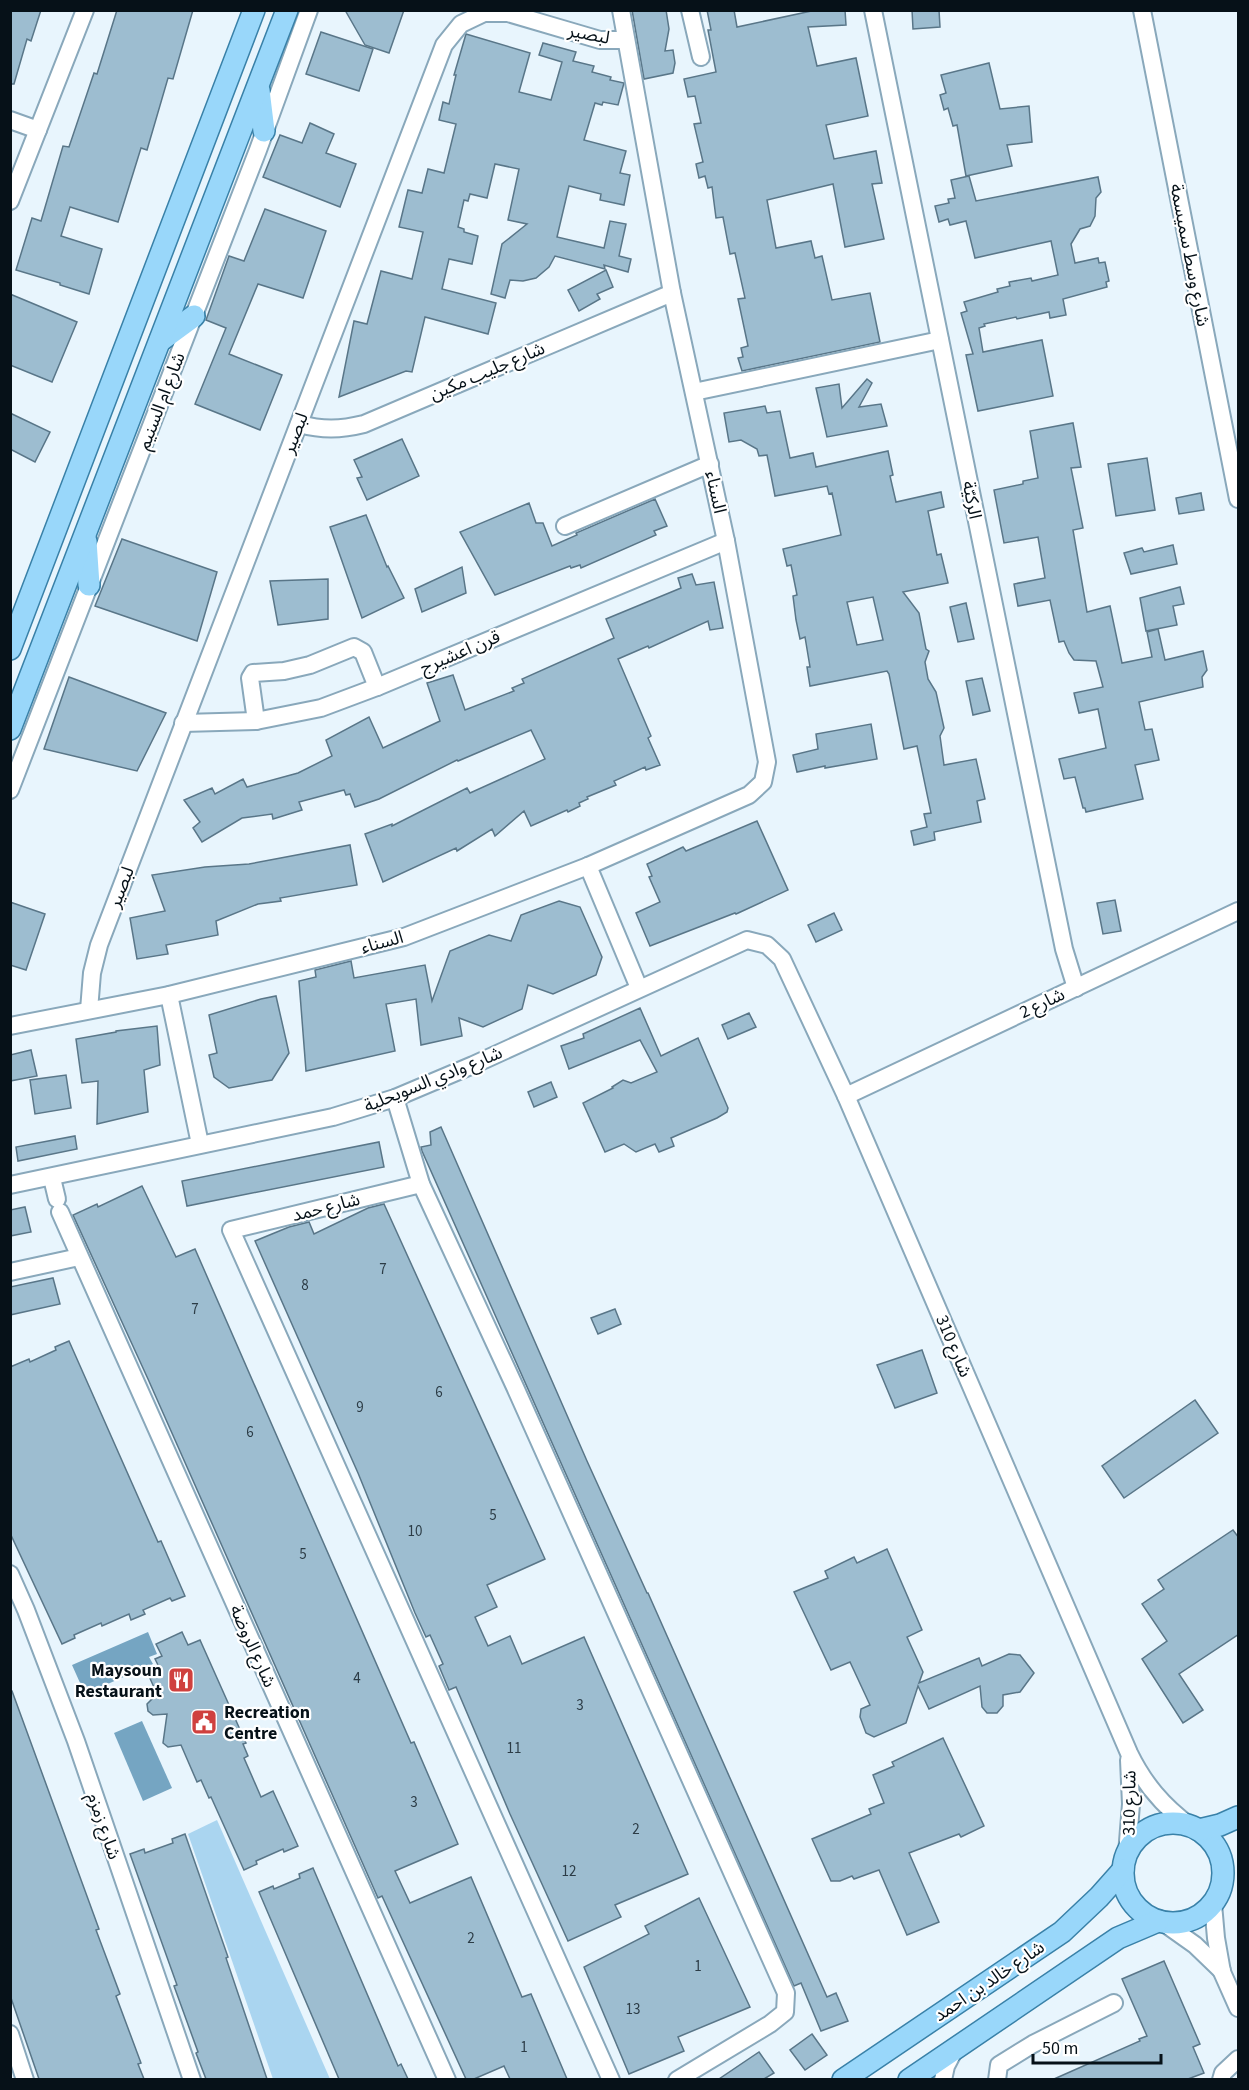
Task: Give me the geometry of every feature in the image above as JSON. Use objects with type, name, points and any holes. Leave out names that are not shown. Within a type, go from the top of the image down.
[{"type":"main road","points":[[10,649],[254,10]]},
{"type":"main road","name":"شارع ام السنيم","points":[[10,729],[287,10]]},
{"type":"main road","points":[[258,86],[264,131]]},
{"type":"main road","points":[[160,341],[194,316]]},
{"type":"main road","points":[[85,535],[89,585]]},
{"type":"main road","points":[[1194,1828],[1221,1825],[1239,1817]]},
{"type":"main road","points":[[1218,1895],[1224,1873],[1222,1860],[1217,1848],[1209,1838],[1194,1828],[1176,1823],[1160,1825],[1146,1831],[1135,1841],[1125,1862],[1124,1883],[1128,1896],[1146,1915],[1161,1922],[1178,1923],[1204,1914],[1218,1895],[1239,1861]]},
{"type":"main road","name":"شارع خالد بن احمد","points":[[843,2079],[1062,1932],[1099,1897],[1125,1862]]},
{"type":"main road","name":"شارع خالد بن احمد","points":[[909,2079],[1109,1943],[1135,1929],[1161,1922]]},
{"type":"street","points":[[10,201],[85,10]]},
{"type":"street","name":"شارع ام السنيم","points":[[10,790],[194,316],[309,10]]},
{"type":"street","name":"السناء","points":[[10,1026],[169,994],[404,937],[588,866],[749,795],[763,782],[767,762],[726,541],[672,293],[621,10]]},
{"type":"street","points":[[690,10],[701,57]]},
{"type":"street","name":"الركيّة","points":[[873,10],[1064,949],[1076,988]]},
{"type":"street","name":"شارع وسط سميسمة","points":[[1142,10],[1239,499]]},
{"type":"street","name":"لبصير","points":[[89,1010],[92,973],[99,945],[444,45],[460,24],[484,13],[507,13],[600,40],[626,40]]},
{"type":"street","points":[[10,120],[38,130]]},
{"type":"street","name":"شارع جليب مكين","points":[[298,424],[318,429],[341,430],[364,424],[672,293]]},
{"type":"street","points":[[694,392],[940,340]]},
{"type":"street","points":[[565,526],[710,464]]},
{"type":"street","name":"قرن اعشيرج","points":[[183,723],[256,721],[321,708],[377,687],[726,541]]},
{"type":"street","points":[[256,721],[250,678],[254,673],[310,665],[354,647],[363,652],[377,687]]},
{"type":"street","points":[[588,866],[639,988]]},
{"type":"street","name":"شارع 2","points":[[846,1096],[1239,911]]},
{"type":"street","name":"شارع وادي السويحلية","points":[[10,1185],[52,1178],[200,1144],[333,1117],[395,1098],[473,1065],[747,940],[767,945]]},
{"type":"street","name":"شارع 310","points":[[767,945],[782,959],[846,1096],[1129,1753],[1140,1775],[1154,1794],[1171,1811],[1194,1828]]},
{"type":"street","points":[[169,994],[200,1144]]},
{"type":"street","points":[[395,1098],[421,1184],[515,1387],[786,1993],[785,2012],[770,2024],[678,2079]]},
{"type":"street","name":"شارع الروضة","points":[[52,1178],[58,1205],[79,1257],[447,2079]]},
{"type":"street","name":"شارع حمد","points":[[421,1184],[231,1230],[611,2079]]},
{"type":"street","points":[[10,1272],[79,1257]]},
{"type":"street","name":"شارع زمزم","points":[[10,1574],[76,1741],[192,2079]]},
{"type":"street","name":"شارع 310","points":[[1125,1862],[1131,1804],[1129,1753]]},
{"type":"street","points":[[1218,1895],[1216,1938],[1222,1972],[1239,2008]]},
{"type":"street","points":[[1161,1922],[1196,1945],[1222,1972]]},
{"type":"street","points":[[997,2079],[999,2065],[1113,2003]]},
{"type":"street","points":[[10,2034],[25,2079]]},
{"type":"street","points":[[943,2079],[946,2066],[956,2047]]},
{"type":"street","points":[[1221,2079],[1223,2073],[1239,2059]]},
{"type":"shaded area","points":[[148,1632],[157,1654],[149,1657],[153,1664],[85,1694],[72,1665]]},
{"type":"shaded area","points":[[142,1721],[172,1788],[143,1801],[114,1733]]},
{"type":"shaded area","points":[[217,1820],[330,2079],[273,2079],[188,1834]]},
{"type":"building","points":[[10,10],[41,10],[31,41],[27,39],[14,84],[10,84]]},
{"type":"building","points":[[117,10],[193,10],[173,79],[168,78],[147,150],[141,148],[118,222],[70,207],[61,236],[102,249],[89,294],[16,270],[32,218],[41,221],[63,146],[69,147],[94,73],[97,74]]},
{"type":"building","points":[[345,10],[404,10],[389,53],[365,45]]},
{"type":"building","points":[[632,10],[666,10],[669,29],[665,51],[673,50],[675,63],[673,73],[644,79]]},
{"type":"building","points":[[707,10],[734,10],[737,27],[816,10],[845,10],[846,25],[808,27],[817,66],[856,58],[868,116],[826,125],[834,159],[876,151],[882,183],[872,184],[884,239],[845,247],[833,184],[767,200],[776,248],[811,241],[815,258],[822,256],[832,300],[870,293],[880,342],[742,371],[738,358],[743,357],[741,348],[748,346],[738,299],[745,298],[735,253],[730,254],[723,217],[716,218],[712,187],[708,188],[705,176],[699,178],[696,164],[703,162],[694,124],[701,123],[695,96],[688,97],[684,79],[716,72],[708,30],[711,30]]},
{"type":"building","points":[[912,10],[939,10],[940,27],[913,29]]},
{"type":"building","points":[[321,32],[373,49],[359,91],[306,74]]},
{"type":"building","points":[[466,34],[530,53],[519,92],[551,100],[562,62],[539,55],[543,43],[576,52],[573,61],[594,66],[592,72],[624,83],[618,105],[595,103],[584,140],[626,151],[620,173],[630,175],[624,205],[600,200],[601,194],[569,186],[557,237],[604,248],[610,221],[626,224],[619,256],[631,259],[628,272],[604,265],[605,269],[555,256],[549,267],[536,278],[523,281],[510,280],[505,298],[491,294],[502,244],[527,224],[508,220],[519,169],[495,164],[487,198],[470,194],[468,201],[464,200],[458,227],[464,229],[464,232],[478,236],[472,264],[449,259],[442,289],[496,303],[488,334],[425,317],[412,372],[406,371],[339,397],[354,321],[367,324],[381,271],[412,279],[423,232],[399,227],[408,190],[422,193],[428,169],[444,173],[456,124],[439,120],[443,102],[449,104],[456,75],[454,75]]},
{"type":"building","points":[[989,63],[1000,109],[1029,106],[1032,142],[1007,145],[1012,166],[966,176],[957,125],[953,126],[948,108],[944,110],[940,95],[946,93],[941,75]]},
{"type":"building","points":[[310,123],[334,134],[326,153],[356,164],[340,207],[263,177],[280,135],[302,143]]},
{"type":"building","points":[[969,176],[976,201],[1098,177],[1101,192],[1096,198],[1095,216],[1090,226],[1080,229],[1071,244],[1075,263],[1098,258],[1099,263],[1105,262],[1109,281],[1106,282],[1107,287],[1063,299],[1066,315],[1050,318],[1049,312],[984,324],[985,326],[979,328],[983,352],[1042,340],[1053,396],[978,411],[966,355],[973,354],[961,313],[967,311],[964,302],[998,292],[997,289],[1010,286],[1009,282],[1031,278],[1032,281],[1058,275],[1051,241],[975,258],[966,221],[950,225],[948,219],[939,222],[935,206],[949,203],[948,199],[955,198],[951,180]]},
{"type":"building","points":[[265,209],[326,231],[303,298],[258,284],[229,354],[282,375],[260,430],[195,404],[226,328],[206,320],[229,256],[244,261]]},
{"type":"building","points":[[606,270],[613,287],[597,294],[600,299],[579,311],[568,290]]},
{"type":"building","points":[[10,294],[77,322],[52,382],[10,365]]},
{"type":"building","points":[[867,379],[872,383],[859,407],[881,404],[887,426],[827,437],[816,388],[839,384],[842,408]]},
{"type":"building","points":[[765,406],[767,413],[780,411],[790,458],[813,453],[816,467],[888,451],[893,475],[890,476],[896,502],[941,492],[944,507],[928,511],[937,555],[941,554],[948,583],[903,592],[919,613],[926,649],[929,651],[925,662],[928,679],[936,692],[944,728],[940,736],[944,765],[976,759],[985,799],[977,801],[981,822],[934,832],[935,840],[914,845],[911,831],[927,827],[924,814],[931,813],[917,746],[904,749],[889,674],[887,671],[810,686],[807,667],[810,667],[805,637],[800,639],[796,620],[793,596],[797,595],[791,565],[787,566],[783,549],[841,535],[832,493],[829,494],[827,486],[775,496],[767,455],[759,456],[757,449],[741,440],[729,442],[724,413]],"holes":[[[873,597],[883,640],[857,645],[847,602]]]},
{"type":"building","points":[[10,413],[50,432],[35,462],[10,449]]},
{"type":"building","points":[[1073,423],[1081,467],[1071,468],[1083,528],[1073,530],[1087,612],[1110,606],[1122,663],[1152,657],[1147,632],[1158,629],[1165,660],[1203,651],[1207,670],[1202,677],[1203,687],[1139,702],[1145,730],[1152,729],[1159,760],[1135,765],[1143,799],[1086,812],[1075,777],[1064,779],[1059,759],[1106,748],[1098,709],[1079,713],[1074,693],[1103,687],[1096,661],[1074,660],[1064,641],[1059,642],[1050,600],[1018,606],[1014,584],[1045,578],[1038,537],[1004,543],[994,490],[1023,484],[1023,481],[1038,478],[1030,431]]},
{"type":"building","points":[[402,439],[419,476],[367,500],[357,478],[362,477],[354,460]]},
{"type":"building","points":[[1147,458],[1155,510],[1116,516],[1108,464]]},
{"type":"building","points":[[1201,493],[1204,510],[1179,514],[1176,498]]},
{"type":"building","points":[[655,499],[667,526],[654,531],[656,535],[581,568],[580,565],[571,568],[570,566],[495,595],[460,532],[529,503],[536,523],[543,523],[552,546],[577,535],[576,533]]},
{"type":"building","points":[[366,515],[387,567],[404,598],[362,618],[330,527]]},
{"type":"building","points":[[122,539],[217,572],[197,641],[95,606]]},
{"type":"building","points":[[1173,545],[1177,564],[1131,574],[1124,553],[1142,548],[1144,552]]},
{"type":"building","points":[[462,567],[466,593],[422,612],[415,589]]},
{"type":"building","points":[[692,574],[696,585],[714,582],[723,628],[710,630],[708,621],[649,648],[648,646],[618,659],[651,736],[648,738],[660,765],[646,770],[645,767],[614,781],[616,785],[587,797],[588,799],[579,803],[580,806],[531,826],[524,811],[495,836],[492,829],[457,851],[456,848],[383,882],[365,834],[392,824],[392,826],[467,788],[470,793],[545,759],[531,730],[457,760],[379,799],[355,807],[350,794],[346,795],[344,790],[299,802],[302,810],[273,819],[272,814],[242,818],[202,842],[193,828],[200,822],[184,800],[212,788],[215,794],[243,779],[247,787],[298,773],[332,756],[326,740],[369,717],[383,748],[440,721],[427,683],[453,675],[465,710],[514,691],[512,688],[524,683],[522,679],[614,638],[606,619],[681,588],[678,578]]},
{"type":"building","points":[[328,579],[328,619],[278,625],[270,581]]},
{"type":"building","points":[[1180,587],[1184,604],[1173,606],[1177,625],[1146,631],[1140,598]]},
{"type":"building","points":[[966,603],[974,639],[958,642],[950,607]]},
{"type":"building","points":[[69,677],[166,713],[137,771],[44,749]]},
{"type":"building","points":[[982,678],[990,711],[973,715],[966,681]]},
{"type":"building","points":[[871,724],[877,759],[797,772],[793,755],[818,749],[816,734]]},
{"type":"building","points":[[757,821],[788,890],[736,914],[650,946],[636,913],[660,902],[649,877],[652,876],[647,864],[683,847],[686,851]]},
{"type":"building","points":[[350,845],[357,885],[258,904],[216,921],[218,935],[166,945],[168,954],[137,959],[130,918],[165,911],[152,875],[205,867],[249,864]]},
{"type":"building","points":[[1115,900],[1121,931],[1103,934],[1097,903]]},
{"type":"building","points":[[559,901],[580,907],[602,957],[596,975],[553,994],[528,985],[522,1009],[483,1027],[459,1018],[462,1036],[421,1045],[416,999],[386,1004],[395,1051],[306,1071],[299,981],[316,977],[315,970],[351,961],[354,978],[425,965],[432,1001],[450,951],[489,935],[511,941],[521,915]]},
{"type":"building","points":[[10,902],[45,914],[26,970],[10,965]]},
{"type":"building","points":[[834,913],[842,930],[816,942],[808,925]]},
{"type":"building","points":[[276,996],[289,1053],[272,1080],[229,1088],[214,1077],[209,1055],[217,1053],[209,1015]]},
{"type":"building","points":[[640,1008],[661,1056],[698,1038],[728,1108],[727,1112],[717,1118],[671,1138],[674,1146],[659,1152],[655,1144],[636,1152],[624,1144],[605,1152],[583,1103],[613,1088],[623,1080],[631,1083],[657,1072],[640,1040],[569,1069],[561,1046],[584,1038],[583,1034]]},
{"type":"building","points":[[749,1013],[756,1027],[728,1039],[722,1025]]},
{"type":"building","points":[[157,1026],[160,1065],[144,1070],[148,1112],[97,1124],[98,1081],[82,1083],[76,1039]]},
{"type":"building","points":[[31,1050],[37,1076],[10,1081],[10,1055]]},
{"type":"building","points":[[66,1075],[71,1108],[35,1114],[30,1080]]},
{"type":"building","points":[[551,1082],[557,1097],[534,1107],[528,1092]]},
{"type":"building","points":[[441,1127],[587,1461],[827,1997],[836,1993],[848,2021],[821,2031],[801,1983],[794,1986],[422,1151],[421,1147],[431,1145],[430,1132]]},
{"type":"building","points":[[75,1136],[77,1149],[18,1161],[16,1147]]},
{"type":"building","points":[[379,1142],[384,1167],[187,1206],[182,1181]]},
{"type":"building","points":[[142,1186],[176,1257],[195,1249],[411,1743],[414,1742],[458,1844],[395,1871],[410,1903],[471,1877],[522,1997],[531,1994],[567,2079],[510,2079],[504,2066],[474,2079],[466,2079],[382,1896],[378,1898],[73,1215],[97,1204],[98,1207]]},
{"type":"building","points":[[384,1204],[545,1559],[487,1585],[497,1607],[475,1617],[488,1646],[510,1636],[522,1664],[584,1637],[688,1874],[615,1905],[621,1917],[568,1941],[510,1814],[456,1687],[449,1690],[439,1666],[443,1664],[430,1635],[426,1637],[415,1613],[358,1473],[255,1241],[289,1227],[309,1222],[314,1234],[368,1208]]},
{"type":"building","points":[[25,1207],[31,1232],[10,1236],[10,1210]]},
{"type":"building","points":[[53,1278],[60,1304],[10,1315],[10,1287]]},
{"type":"building","points":[[615,1309],[621,1324],[598,1334],[591,1318]]},
{"type":"building","points":[[69,1341],[158,1542],[161,1541],[185,1596],[172,1601],[170,1598],[143,1610],[145,1614],[131,1620],[129,1614],[102,1626],[101,1623],[74,1635],[75,1638],[62,1644],[10,1533],[10,1367],[29,1359],[30,1362]]},
{"type":"building","points":[[922,1350],[937,1393],[895,1408],[877,1365]]},
{"type":"building","points":[[1195,1400],[1218,1433],[1124,1498],[1102,1466]]},
{"type":"building","points":[[1233,1530],[1239,1538],[1239,1634],[1179,1674],[1203,1710],[1183,1723],[1142,1659],[1167,1641],[1142,1604],[1164,1589],[1158,1580]]},
{"type":"building","points":[[887,1549],[922,1630],[907,1637],[923,1672],[919,1683],[979,1658],[982,1666],[1009,1654],[1020,1655],[1034,1673],[1020,1692],[1003,1695],[1003,1706],[997,1713],[987,1713],[982,1707],[980,1686],[929,1709],[918,1686],[906,1723],[874,1737],[866,1733],[860,1717],[861,1709],[870,1705],[850,1662],[831,1670],[794,1592],[828,1578],[825,1571],[854,1557],[857,1563]]},
{"type":"building","name":"Recreation Centre","points":[[182,1632],[188,1645],[200,1640],[246,1743],[243,1744],[248,1756],[244,1758],[261,1797],[273,1791],[298,1846],[284,1852],[283,1849],[256,1861],[257,1864],[244,1870],[211,1797],[209,1798],[201,1780],[197,1782],[181,1745],[168,1747],[163,1743],[167,1714],[153,1715],[148,1711],[147,1704],[157,1694],[148,1674],[160,1669],[155,1659],[162,1656],[156,1644]]},
{"type":"building","points":[[10,1691],[12,1691],[99,1929],[96,1930],[120,1994],[116,1996],[141,2063],[138,2064],[144,2079],[39,2079],[10,1995]]},
{"type":"building","points":[[943,1738],[984,1826],[961,1837],[959,1834],[909,1853],[939,1922],[907,1935],[879,1870],[854,1879],[852,1876],[840,1881],[831,1881],[812,1839],[871,1814],[869,1809],[884,1803],[873,1775],[894,1766],[892,1762]]},
{"type":"building","points":[[185,1834],[267,2079],[206,2079],[196,2053],[198,2052],[174,1986],[177,1985],[130,1854],[144,1849],[145,1853],[173,1843],[172,1839]]},
{"type":"building","points":[[313,1868],[398,2066],[401,2064],[408,2079],[339,2079],[259,1892],[273,1886],[274,1889],[300,1878],[299,1874]]},
{"type":"building","points":[[699,1898],[750,2007],[678,2037],[684,2051],[629,2074],[584,1967],[649,1934],[645,1926]]},
{"type":"building","points":[[1164,1961],[1200,2044],[1193,2047],[1204,2073],[1188,2079],[1054,2079],[1147,2036],[1122,1979]]},
{"type":"building","points":[[812,2034],[827,2055],[805,2070],[790,2050]]},
{"type":"building","points":[[759,2052],[774,2073],[764,2079],[719,2079]]},
{"type":"place","name":"Maysoun Restaurant","points":[[181,1680]]},
{"type":"place","name":"Recreation Centre","points":[[204,1722]]}]
